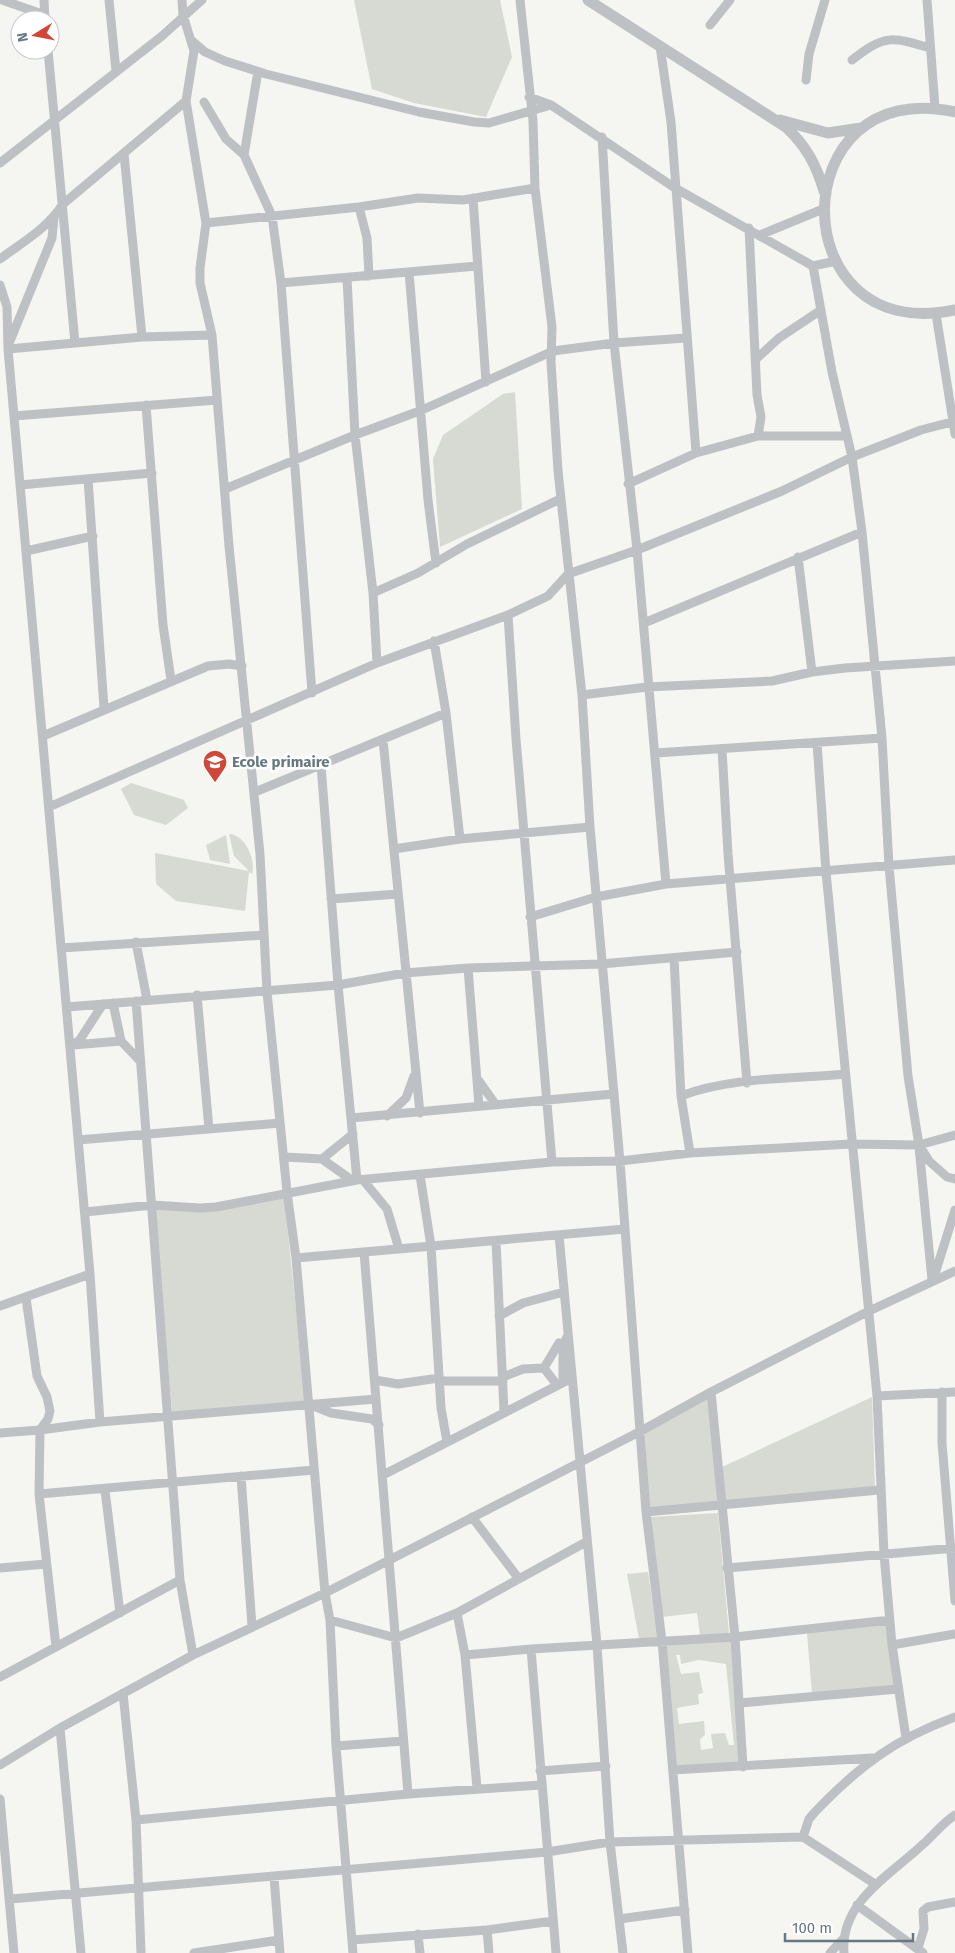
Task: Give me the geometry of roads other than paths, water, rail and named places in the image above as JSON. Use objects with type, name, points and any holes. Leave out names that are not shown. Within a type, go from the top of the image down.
[{"type":"street","points":[[2,0],[27,10]]},
{"type":"street","points":[[109,0],[116,72]]},
{"type":"street","points":[[182,0],[183,15],[192,41],[192,70],[186,101],[206,223],[200,283],[212,335],[255,792],[268,992],[287,1192],[296,1258],[325,1593],[330,1620],[336,1746],[353,1953]]},
{"type":"street","points":[[1,161],[162,36],[183,15],[202,0]]},
{"type":"street","points":[[520,0],[531,109],[535,188],[553,351],[551,362],[560,499],[582,695],[590,827],[620,1160],[646,1512],[662,1641],[688,1953]]},
{"type":"street","points":[[588,0],[774,118],[801,142],[810,155],[817,168],[825,192]]},
{"type":"street","points":[[710,25],[730,0]]},
{"type":"street","points":[[806,80],[809,54],[825,0]]},
{"type":"street","points":[[927,0],[935,108]]},
{"type":"street","points":[[852,60],[873,44],[884,39],[930,48]]},
{"type":"street","points":[[192,41],[205,52],[246,68],[418,112],[489,123],[531,109],[551,105]]},
{"type":"street","points":[[660,46],[671,122],[696,453]]},
{"type":"street","points":[[49,60],[75,343]]},
{"type":"street","points":[[244,155],[257,77]]},
{"type":"street","points":[[529,96],[551,105],[602,137],[675,188],[749,228],[813,266],[836,261]]},
{"type":"street","points":[[0,259],[36,234],[54,217],[63,204],[186,101]]},
{"type":"street","points":[[204,102],[226,139],[244,155],[272,216],[281,283],[312,693]]},
{"type":"street","points":[[774,118],[828,133],[842,133],[865,127],[899,111],[935,108],[955,112]]},
{"type":"street","points":[[865,127],[842,150],[829,176],[825,192],[823,209],[828,242],[836,261],[851,281],[869,297],[890,308],[912,313],[936,314],[955,310]]},
{"type":"street","points":[[602,137],[614,343],[644,622],[647,687],[656,752],[666,884]]},
{"type":"street","points":[[124,154],[142,337]]},
{"type":"street","points":[[206,223],[359,207],[418,198],[451,201],[535,188]]},
{"type":"street","points":[[473,198],[476,266],[486,382]]},
{"type":"street","points":[[359,207],[367,238],[369,276]]},
{"type":"street","points":[[760,235],[823,209]]},
{"type":"street","points":[[8,347],[52,238],[54,217]]},
{"type":"street","points":[[749,228],[755,360],[761,417],[758,436]]},
{"type":"street","points":[[281,283],[476,266]]},
{"type":"street","points":[[813,266],[852,457],[862,532],[876,665],[889,866],[906,1058],[918,1145],[932,1280]]},
{"type":"street","points":[[409,272],[428,500],[436,563]]},
{"type":"street","points":[[347,278],[355,435],[373,593],[377,663]]},
{"type":"street","points":[[0,285],[7,307],[8,347],[85,1212],[100,1422]]},
{"type":"street","points":[[755,360],[779,338],[821,310]]},
{"type":"street","points":[[936,314],[955,421],[955,434]]},
{"type":"street","points":[[8,347],[142,337],[212,335]]},
{"type":"street","points":[[225,489],[355,435],[422,410],[553,351],[614,343],[686,338]]},
{"type":"street","points":[[14,416],[217,400]]},
{"type":"street","points":[[146,405],[163,624],[171,680]]},
{"type":"street","points":[[49,807],[377,663],[508,616],[548,596],[568,574],[637,550],[782,491],[852,457],[930,426],[955,421]]},
{"type":"street","points":[[628,484],[696,453],[758,436],[847,436]]},
{"type":"street","points":[[20,485],[152,473]]},
{"type":"street","points":[[88,478],[104,708]]},
{"type":"street","points":[[373,593],[400,582],[467,544],[560,499]]},
{"type":"street","points":[[644,622],[862,532]]},
{"type":"street","points":[[26,551],[93,536]]},
{"type":"street","points":[[798,557],[812,672]]},
{"type":"street","points":[[508,616],[530,916],[552,1162]]},
{"type":"street","points":[[434,641],[446,713],[460,839]]},
{"type":"street","points":[[582,695],[647,687],[772,681],[812,672],[876,665],[955,661]]},
{"type":"street","points":[[42,736],[104,708],[208,666],[229,664],[242,666]]},
{"type":"street","points":[[255,792],[446,713]]},
{"type":"street","points":[[656,752],[882,738]]},
{"type":"street","points":[[383,740],[404,973],[420,1113]]},
{"type":"street","points":[[817,743],[826,872],[867,1312],[877,1396],[879,1490],[892,1645],[906,1738]]},
{"type":"street","points":[[722,749],[728,854],[732,880],[747,1083]]},
{"type":"street","points":[[321,765],[338,986],[358,1180]]},
{"type":"street","points":[[394,849],[460,839],[590,827]]},
{"type":"street","points":[[530,916],[596,897],[666,884],[955,860]]},
{"type":"street","points":[[331,899],[398,894]]},
{"type":"street","points":[[61,948],[136,942],[264,936]]},
{"type":"street","points":[[136,942],[147,1000]]},
{"type":"street","points":[[67,1007],[338,986],[404,973],[468,968],[601,964],[737,952]]},
{"type":"street","points":[[674,958],[681,1096],[690,1153]]},
{"type":"street","points":[[468,968],[479,1106]]},
{"type":"street","points":[[196,996],[209,1129]]},
{"type":"street","points":[[136,1001],[180,1580],[193,1655]]},
{"type":"street","points":[[108,1003],[121,1042],[140,1061]]},
{"type":"street","points":[[70,1046],[79,1042],[108,1003]]},
{"type":"street","points":[[70,1046],[121,1042]]},
{"type":"street","points":[[387,1116],[406,1098],[413,1081],[415,1069]]},
{"type":"street","points":[[681,1096],[702,1089],[845,1074]]},
{"type":"street","points":[[477,1076],[485,1092],[496,1105]]},
{"type":"street","points":[[351,1118],[613,1094]]},
{"type":"street","points":[[78,1140],[280,1123]]},
{"type":"street","points":[[322,1159],[353,1134]]},
{"type":"street","points":[[85,1212],[152,1205],[216,1207],[358,1180],[552,1162],[620,1160],[690,1153],[851,1144],[918,1145],[955,1135]]},
{"type":"street","points":[[918,1145],[929,1161],[947,1177],[955,1179]]},
{"type":"street","points":[[284,1157],[322,1159],[358,1180],[387,1209],[399,1249]]},
{"type":"street","points":[[420,1175],[431,1246],[441,1408],[447,1442]]},
{"type":"street","points":[[932,1280],[955,1210]]},
{"type":"street","points":[[296,1258],[625,1229]]},
{"type":"street","points":[[559,1235],[597,1645],[610,1842],[622,1953]]},
{"type":"street","points":[[496,1241],[504,1411]]},
{"type":"street","points":[[364,1252],[408,1794]]},
{"type":"street","points":[[0,1765],[60,1728],[193,1655],[325,1593],[641,1431],[711,1392],[867,1312],[932,1280],[955,1271]]},
{"type":"street","points":[[0,1306],[90,1274]]},
{"type":"street","points":[[500,1316],[523,1303],[564,1292]]},
{"type":"street","points":[[26,1298],[36,1376],[47,1397],[50,1411],[48,1420],[40,1430],[39,1494],[56,1647]]},
{"type":"street","points":[[560,1384],[563,1345],[568,1335]]},
{"type":"street","points":[[544,1368],[559,1343],[563,1345]]},
{"type":"street","points":[[375,1380],[398,1384],[439,1379],[503,1379],[523,1369],[544,1368],[560,1384]]},
{"type":"street","points":[[383,1475],[504,1411],[572,1378]]},
{"type":"street","points":[[711,1392],[735,1637],[743,1767]]},
{"type":"street","points":[[942,1392],[942,1444],[953,1548],[955,1602]]},
{"type":"street","points":[[877,1396],[955,1392]]},
{"type":"street","points":[[0,1433],[100,1422],[376,1399]]},
{"type":"street","points":[[308,1405],[331,1413],[372,1419],[378,1425]]},
{"type":"street","points":[[39,1494],[105,1490],[314,1470]]},
{"type":"street","points":[[241,1476],[252,1626]]},
{"type":"street","points":[[105,1490],[120,1613]]},
{"type":"street","points":[[646,1512],[721,1507],[879,1490]]},
{"type":"street","points":[[472,1517],[519,1579]]},
{"type":"street","points":[[330,1620],[396,1638],[457,1613],[586,1542]]},
{"type":"street","points":[[727,1568],[953,1548]]},
{"type":"street","points":[[0,1568],[46,1564]]},
{"type":"street","points":[[0,1677],[180,1580]]},
{"type":"street","points":[[457,1613],[464,1655],[477,1788]]},
{"type":"street","points":[[464,1655],[531,1649],[735,1637],[890,1620]]},
{"type":"street","points":[[892,1645],[955,1634]]},
{"type":"street","points":[[531,1649],[556,1953]]},
{"type":"street","points":[[740,1703],[898,1688]]},
{"type":"street","points":[[123,1694],[136,1820],[141,1953]]},
{"type":"street","points":[[803,1837],[809,1819],[815,1812],[872,1758],[906,1738],[955,1717]]},
{"type":"street","points":[[60,1728],[81,1953]]},
{"type":"street","points":[[336,1746],[403,1741]]},
{"type":"street","points":[[673,1770],[872,1758]]},
{"type":"street","points":[[540,1771],[606,1766]]},
{"type":"street","points":[[136,1820],[477,1788],[541,1785]]},
{"type":"street","points":[[0,1799],[11,1899],[14,1953]]},
{"type":"street","points":[[830,1953],[843,1940],[856,1905],[875,1884],[954,1817]]},
{"type":"street","points":[[11,1899],[274,1877],[345,1868],[547,1852],[610,1842],[803,1837],[875,1884]]},
{"type":"street","points":[[274,1877],[280,1953]]},
{"type":"street","points":[[856,1905],[920,1951],[924,1929],[922,1911],[928,1907],[955,1902]]},
{"type":"street","points":[[619,1919],[685,1910]]},
{"type":"street","points":[[352,1940],[487,1930],[552,1921]]},
{"type":"street","points":[[487,1930],[489,1953]]},
{"type":"street","points":[[418,1934],[420,1953]]},
{"type":"street","points":[[194,1953],[215,1952],[279,1940]]},
{"type":"street","points":[[843,1940],[844,1953]]},
{"type":"place","name":"Ecole primaire","points":[[215,783]]}]
